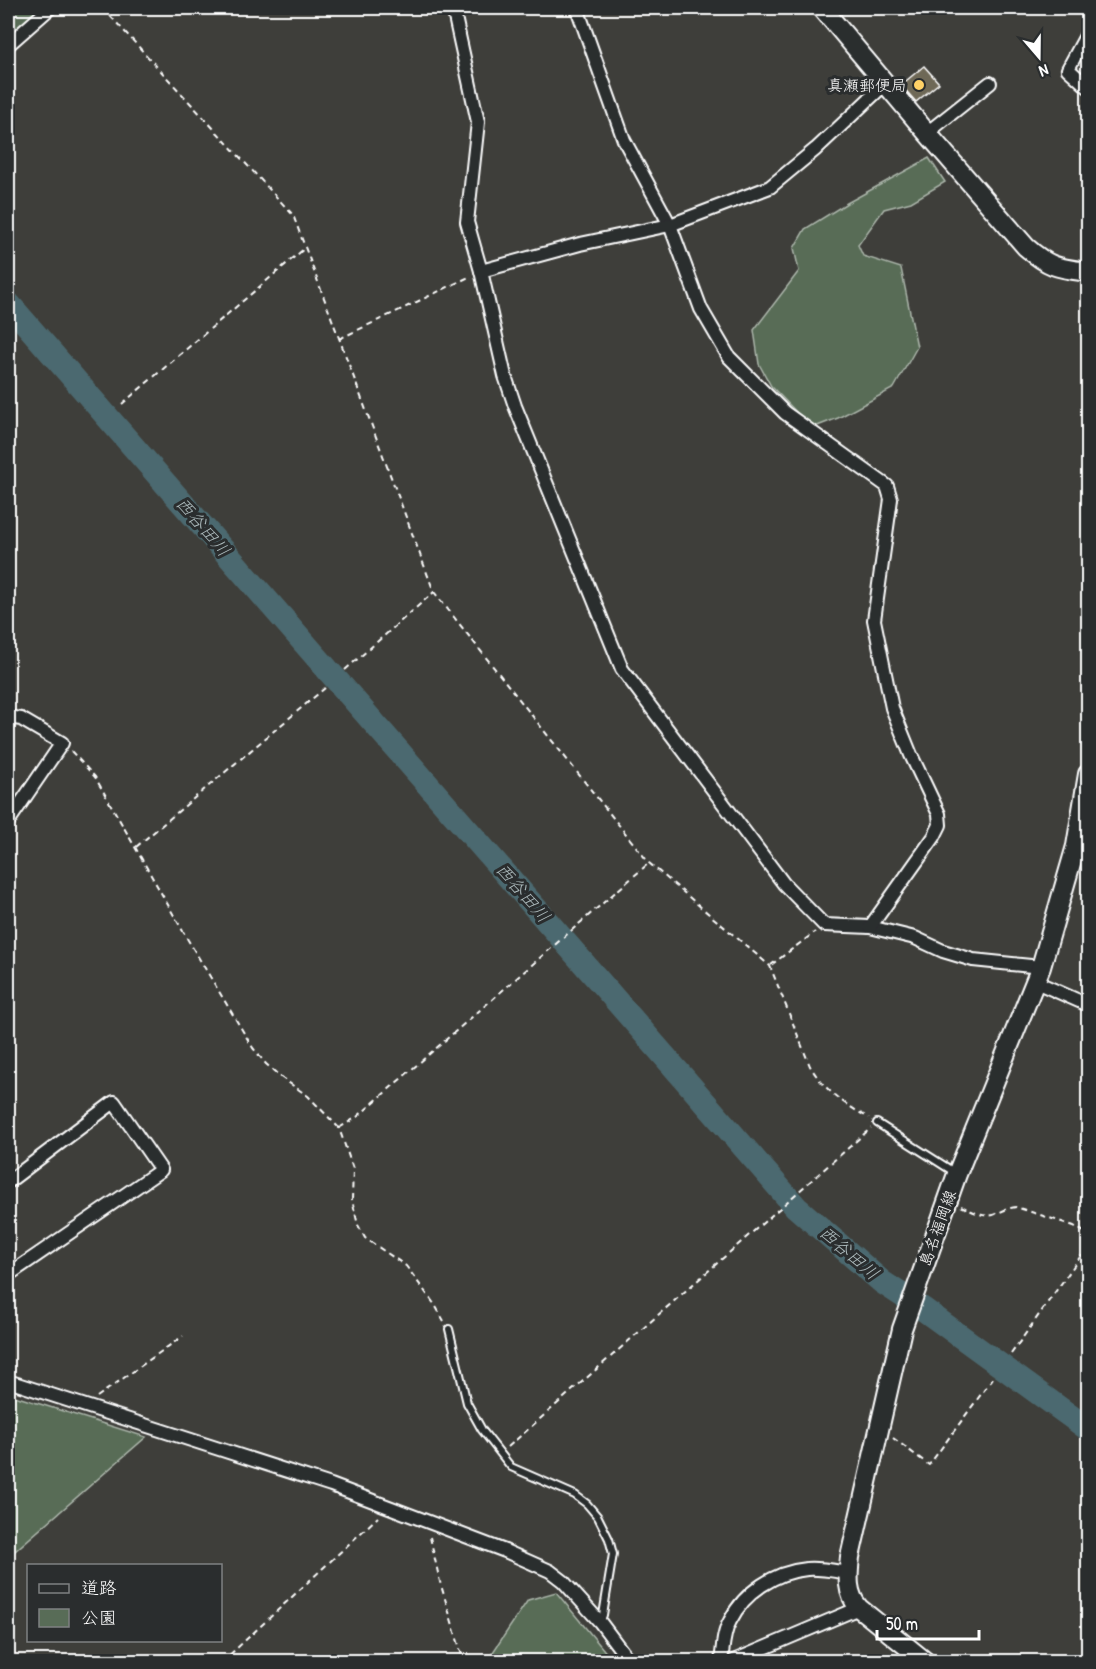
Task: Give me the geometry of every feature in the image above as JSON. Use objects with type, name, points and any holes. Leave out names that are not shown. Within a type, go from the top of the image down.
[{"type":"main road","points":[[822,8],[1004,222],[1036,255],[1055,267],[1089,272]]},
{"type":"main road","name":"島名福岡線","points":[[859,1608],[851,1595],[850,1557],[910,1305],[957,1174],[1038,975],[1076,846],[1088,782]]},
{"type":"main road","points":[[859,1608],[926,1662]]},
{"type":"street","points":[[8,45],[50,8]]},
{"type":"street","points":[[453,8],[478,122],[467,222],[505,376],[515,406],[622,669],[784,884],[824,925],[870,927],[915,938],[944,951],[973,960],[1038,975],[1089,1005]]},
{"type":"street","points":[[577,8],[624,140],[670,225],[701,309],[729,357],[785,413],[887,486],[891,499],[874,620],[892,708],[911,756],[939,814],[940,825],[934,837],[870,927]]},
{"type":"street","points":[[1089,32],[1068,69],[1089,87]]},
{"type":"street","points":[[927,133],[990,83]]},
{"type":"street","points":[[481,272],[580,244],[670,225],[770,187],[816,149],[885,84]]},
{"type":"street","points":[[8,717],[21,719],[62,743],[8,822]]},
{"type":"street","points":[[8,727],[21,719]]},
{"type":"street","points":[[8,1182],[114,1102],[161,1170],[8,1275]]},
{"type":"street","points":[[8,1382],[331,1485],[505,1551],[550,1571],[563,1581],[600,1622],[630,1662]]},
{"type":"street","points":[[721,1662],[729,1622],[746,1599],[765,1583],[787,1573],[809,1569],[849,1573]]},
{"type":"street","points":[[731,1662],[859,1608]]},
{"type":"lane","points":[[877,1123],[957,1174]]},
{"type":"lane","points":[[449,1329],[466,1403],[482,1430],[511,1467],[575,1495],[598,1517],[609,1539],[613,1554],[600,1622]]},
{"type":"path","points":[[103,8],[293,214],[434,592],[649,863],[770,966],[810,1066],[819,1081],[846,1105],[877,1123],[501,1454]]},
{"type":"path","points":[[122,404],[305,248]]},
{"type":"path","points":[[339,339],[481,272]]},
{"type":"path","points":[[345,670],[434,592]]},
{"type":"path","points":[[136,847],[325,688]]},
{"type":"path","points":[[62,743],[95,777],[253,1048],[266,1064],[308,1096],[339,1128],[353,1169],[352,1200],[358,1226],[365,1238],[406,1266],[435,1305],[449,1329]]},
{"type":"path","points":[[339,1128],[357,1117],[649,863]]},
{"type":"path","points":[[770,966],[824,925]]},
{"type":"path","points":[[948,1199],[986,1216],[1016,1207],[1074,1226],[1089,1234]]},
{"type":"path","points":[[1011,1354],[1089,1246]]},
{"type":"path","points":[[84,1406],[183,1336]]},
{"type":"path","points":[[879,1431],[929,1465],[993,1378]]},
{"type":"path","points":[[222,1662],[389,1507]]},
{"type":"path","points":[[426,1522],[440,1582],[464,1662]]},
{"type":"path","points":[[951,1662],[969,1662]]},
{"type":"green space","points":[[8,8],[49,8],[8,44]]},
{"type":"green space","points":[[929,158],[945,182],[911,202],[884,209],[858,245],[863,256],[901,268],[917,347],[894,388],[838,418],[812,428],[771,386],[759,364],[754,330],[799,271],[794,248],[805,229]]},
{"type":"green space","points":[[8,1394],[146,1437],[8,1557]]},
{"type":"green space","points":[[556,1592],[613,1661],[487,1661],[528,1600]]},
{"type":"building","points":[[924,66],[939,83],[916,102],[901,85]]},
{"type":"waterway","name":"西谷田川","points":[[8,303],[796,1207],[882,1282],[923,1309],[1088,1429]]},
{"type":"place","name":"真瀬郵便局","points":[[919,85]]}]
